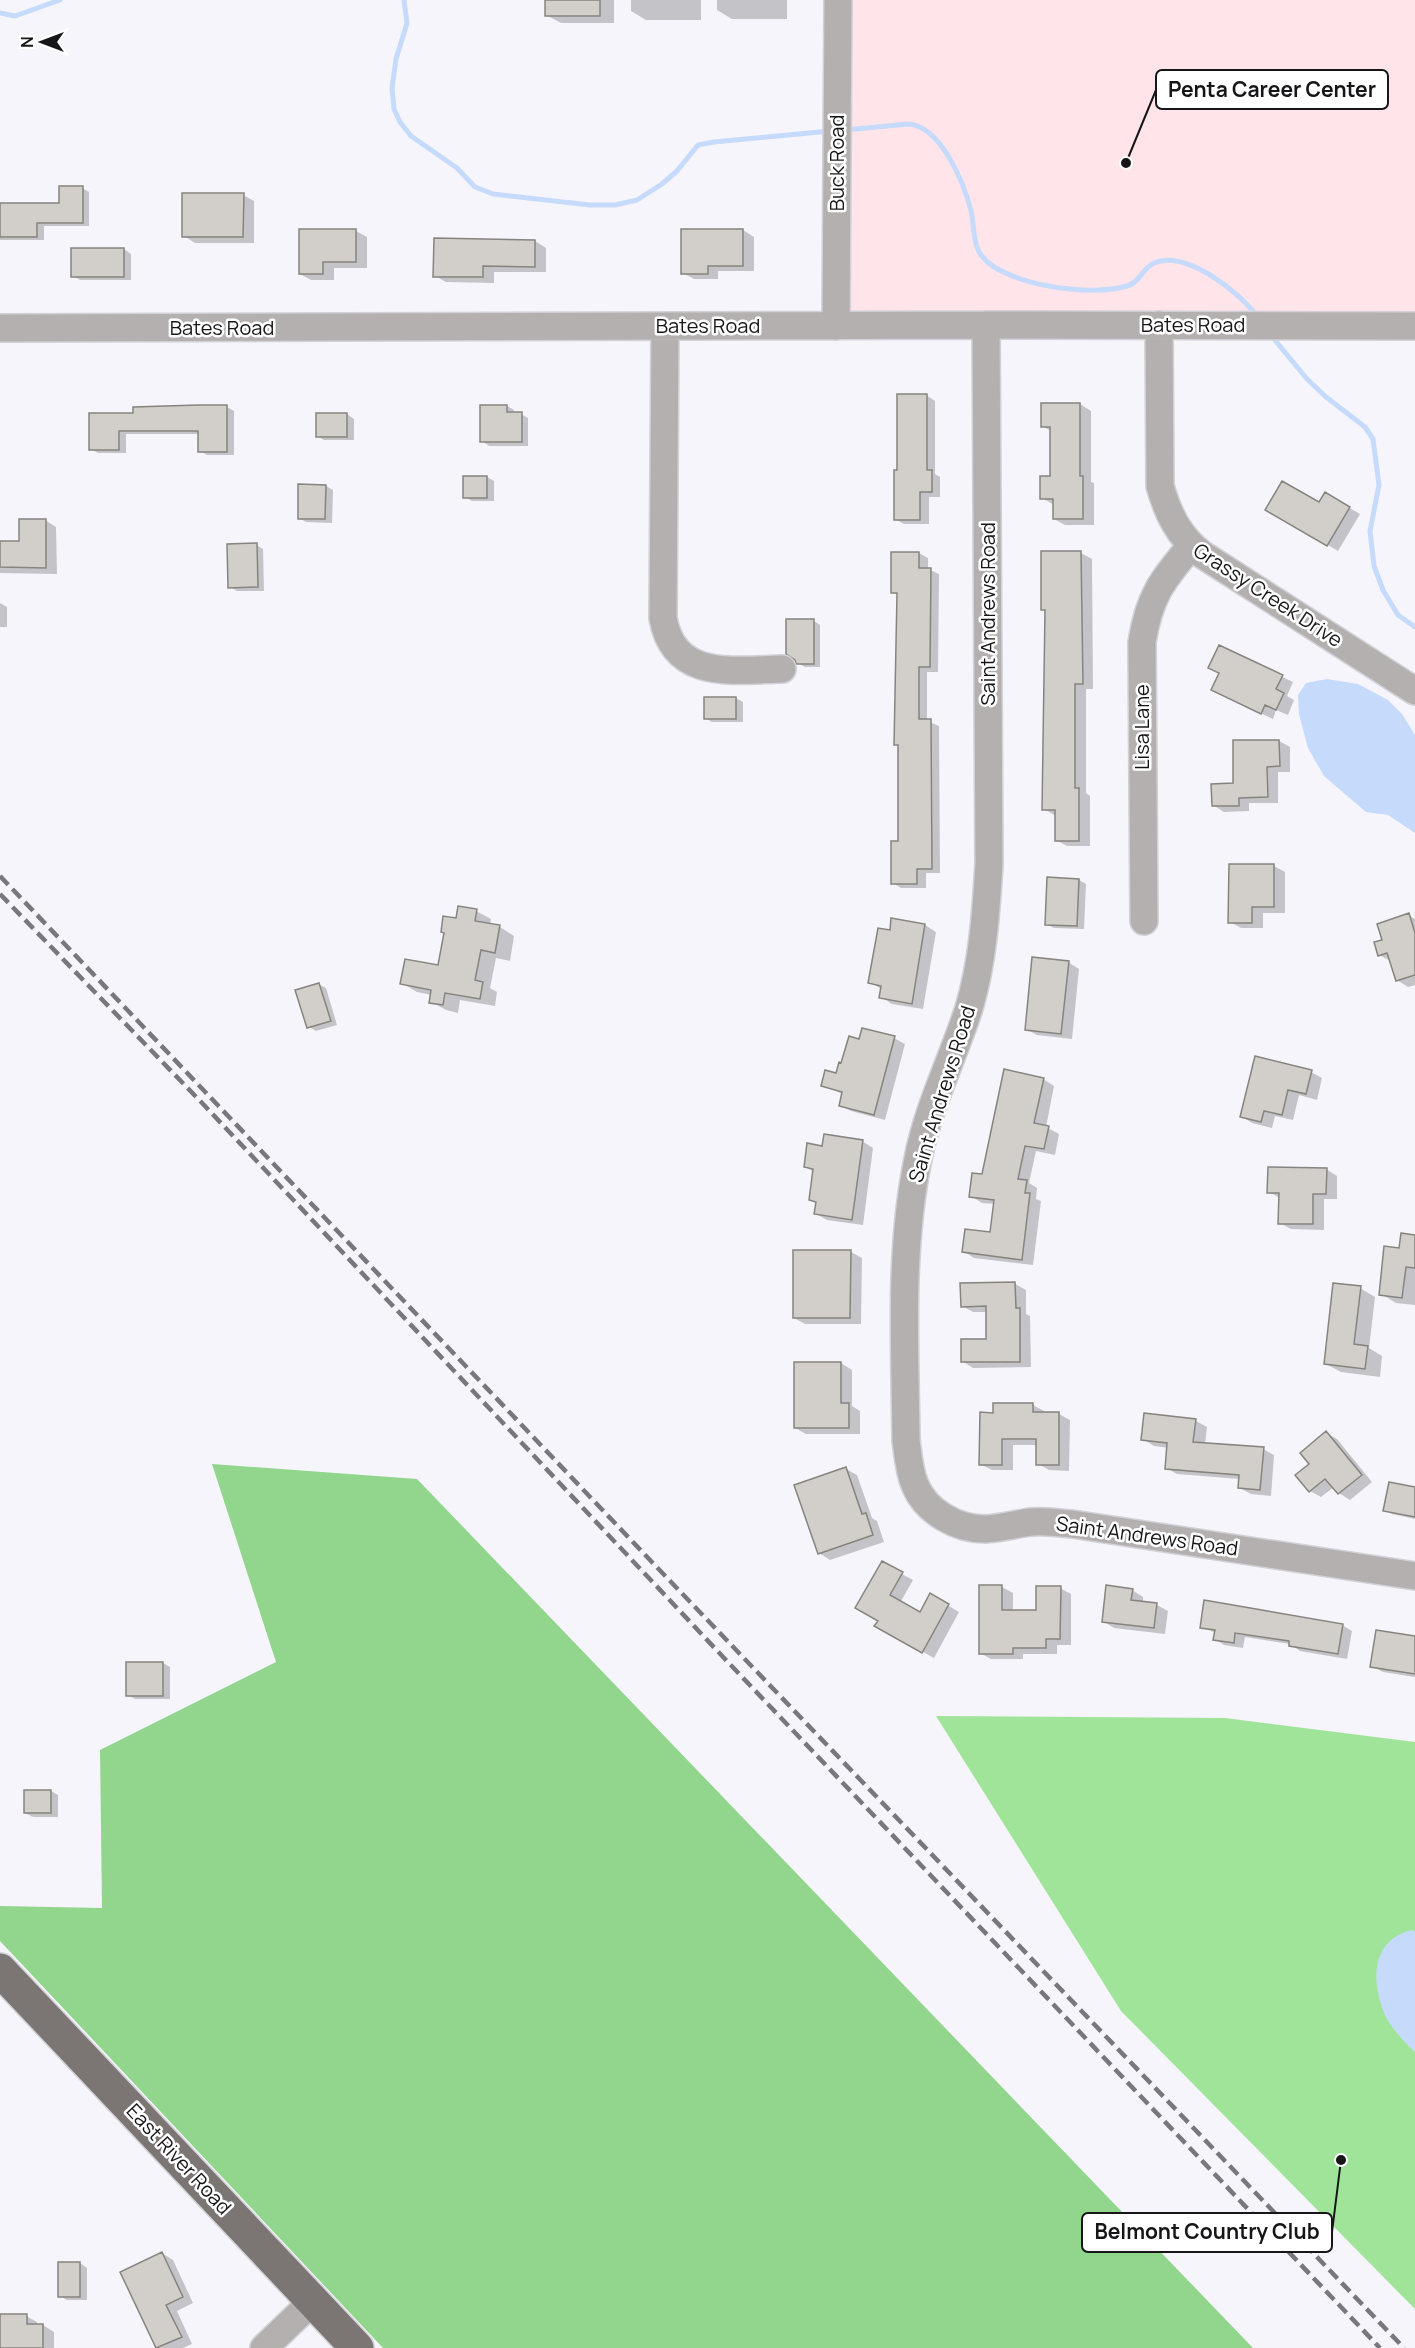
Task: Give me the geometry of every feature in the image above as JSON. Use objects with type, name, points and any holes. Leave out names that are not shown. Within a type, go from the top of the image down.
[{"type":"main road","name":"East River Road","points":[[0,1970],[357,2348]]},
{"type":"street","name":"Buck Road","points":[[836,326],[838,0]]},
{"type":"street","name":"Saint Andrews Road","points":[[986,325],[988,886],[979,966],[969,1007],[919,1155],[909,1204],[904,1255],[906,1440],[909,1465],[915,1485],[935,1512],[967,1527],[984,1529],[1048,1522],[1072,1524],[1415,1576]]},
{"type":"street","name":"Grassy Creek Drive","points":[[1159,325],[1160,486],[1173,522],[1191,546],[1415,691]]},
{"type":"street","name":"Bates Road","points":[[0,328],[1415,326]]},
{"type":"street","points":[[665,327],[663,618],[666,635],[681,657],[705,668],[782,669]]},
{"type":"street","name":"Lisa Lane","points":[[1144,921],[1142,642],[1152,601],[1163,579],[1191,546]]},
{"type":"street","points":[[264,2348],[313,2301]]},
{"type":"shaded area","points":[[836,0],[1415,0],[1415,329],[837,326]]},
{"type":"green space","points":[[212,1464],[417,1479],[1253,2348],[383,2348],[0,1941],[0,1906],[102,1908],[100,1750],[276,1662]]},
{"type":"green space","points":[[936,1716],[1225,1718],[1415,1742],[1415,2309],[1121,2011]]},
{"type":"water","points":[[1327,679],[1358,684],[1388,700],[1402,714],[1415,735],[1415,833],[1388,815],[1366,812],[1324,776],[1308,748],[1299,714],[1298,695],[1306,683]]},
{"type":"water","points":[[1412,1930],[1415,1932],[1415,2052],[1398,2035],[1385,2015],[1380,2003],[1376,1977],[1381,1953],[1388,1943],[1398,1935]]},
{"type":"building","points":[[545,0],[600,0],[600,16],[545,16]]},
{"type":"building","points":[[59,186],[83,186],[83,223],[37,223],[37,237],[0,237],[0,203],[59,203]]},
{"type":"building","points":[[182,193],[244,193],[243,237],[182,237]]},
{"type":"building","points":[[299,229],[356,229],[356,262],[323,262],[323,274],[299,274]]},
{"type":"building","points":[[681,229],[743,229],[743,266],[708,266],[708,274],[681,274]]},
{"type":"building","points":[[434,238],[535,240],[535,267],[483,266],[483,277],[433,277]]},
{"type":"building","points":[[71,248],[124,248],[124,277],[71,277]]},
{"type":"building","points":[[897,394],[927,394],[927,470],[932,470],[932,492],[920,492],[920,520],[894,520],[894,470],[897,470]]},
{"type":"building","points":[[1041,403],[1080,403],[1080,476],[1083,476],[1083,519],[1053,519],[1053,499],[1040,499],[1040,476],[1050,476],[1050,427],[1041,427]]},
{"type":"building","points":[[227,405],[227,452],[198,452],[198,431],[119,431],[119,450],[89,450],[89,413],[133,413],[133,407]]},
{"type":"building","points":[[480,405],[507,405],[507,412],[522,412],[522,442],[480,442]]},
{"type":"building","points":[[316,413],[347,413],[347,437],[316,437]]},
{"type":"building","points":[[463,476],[487,476],[487,498],[463,498]]},
{"type":"building","points":[[1282,481],[1319,502],[1325,492],[1350,507],[1327,546],[1265,510]]},
{"type":"building","points":[[298,484],[326,485],[325,519],[298,519]]},
{"type":"building","points":[[19,519],[46,519],[46,568],[0,567],[0,541],[19,541]]},
{"type":"building","points":[[257,543],[258,587],[228,588],[227,544]]},
{"type":"building","points":[[1041,551],[1081,551],[1083,684],[1075,684],[1075,788],[1079,788],[1079,841],[1055,841],[1055,810],[1042,810],[1045,610],[1041,610]]},
{"type":"building","points":[[891,552],[919,552],[919,568],[931,568],[930,667],[919,667],[919,719],[931,719],[932,869],[917,869],[917,884],[891,884],[891,841],[898,841],[898,745],[894,745],[897,593],[891,593]]},
{"type":"building","points":[[786,619],[814,619],[814,664],[796,664],[795,660],[786,654]]},
{"type":"building","points":[[1219,645],[1283,675],[1276,689],[1284,693],[1276,710],[1265,705],[1261,714],[1211,690],[1219,673],[1208,668]]},
{"type":"building","points":[[704,697],[736,697],[736,719],[704,719]]},
{"type":"building","points":[[1233,740],[1279,740],[1280,766],[1267,767],[1268,797],[1239,798],[1239,806],[1212,806],[1211,784],[1233,783]]},
{"type":"building","points":[[1229,864],[1274,864],[1274,907],[1252,907],[1252,923],[1228,923]]},
{"type":"building","points":[[1047,877],[1079,879],[1077,926],[1045,925]]},
{"type":"building","points":[[458,906],[477,909],[475,921],[500,925],[495,953],[481,950],[475,980],[483,982],[480,999],[445,993],[443,1005],[429,1003],[431,990],[400,984],[405,959],[438,965],[444,933],[441,932],[443,916],[456,918]]},
{"type":"building","points":[[1409,913],[1415,933],[1415,975],[1396,981],[1387,953],[1378,956],[1374,942],[1382,940],[1377,924]]},
{"type":"building","points":[[891,918],[925,924],[912,1004],[879,998],[881,986],[868,983],[878,928],[890,930]]},
{"type":"building","points":[[1032,957],[1069,961],[1061,1034],[1025,1030]]},
{"type":"building","points":[[319,983],[331,1021],[307,1028],[295,990]]},
{"type":"building","points":[[862,1028],[895,1036],[874,1115],[839,1106],[842,1092],[821,1086],[825,1070],[836,1073],[849,1036],[859,1039]]},
{"type":"building","points":[[1255,1056],[1312,1070],[1306,1094],[1288,1090],[1282,1115],[1264,1111],[1261,1122],[1240,1117]]},
{"type":"building","points":[[1004,1069],[1044,1078],[1034,1123],[1049,1126],[1044,1149],[1025,1146],[1018,1179],[1027,1180],[1025,1193],[1030,1193],[1022,1260],[962,1252],[965,1229],[990,1232],[994,1200],[969,1197],[972,1173],[982,1174]]},
{"type":"building","points":[[824,1134],[863,1140],[852,1220],[814,1214],[816,1202],[809,1200],[813,1169],[804,1167],[807,1143],[822,1146]]},
{"type":"building","points":[[1268,1167],[1327,1168],[1326,1194],[1313,1194],[1313,1224],[1278,1224],[1279,1193],[1267,1193]]},
{"type":"building","points":[[1401,1233],[1415,1235],[1415,1268],[1406,1267],[1402,1298],[1379,1295],[1384,1246],[1399,1248]]},
{"type":"building","points":[[793,1250],[851,1250],[850,1318],[793,1318]]},
{"type":"building","points":[[1015,1282],[1016,1308],[1020,1308],[1020,1362],[961,1362],[961,1339],[986,1339],[986,1306],[961,1307],[960,1283]]},
{"type":"building","points":[[1333,1283],[1361,1286],[1354,1344],[1368,1346],[1365,1369],[1324,1364]]},
{"type":"building","points":[[794,1362],[841,1362],[841,1403],[849,1403],[849,1428],[794,1428]]},
{"type":"building","points":[[993,1403],[1033,1403],[1033,1412],[1059,1412],[1059,1465],[1036,1465],[1036,1439],[1002,1439],[1002,1465],[979,1465],[980,1412],[993,1413]]},
{"type":"building","points":[[1144,1413],[1196,1419],[1193,1442],[1264,1447],[1260,1490],[1238,1488],[1239,1475],[1165,1469],[1167,1443],[1141,1440]]},
{"type":"building","points":[[1326,1431],[1362,1475],[1338,1494],[1325,1479],[1309,1492],[1295,1475],[1309,1464],[1300,1453]]},
{"type":"building","points":[[846,1467],[862,1514],[866,1513],[873,1535],[818,1554],[794,1485]]},
{"type":"building","points":[[1389,1482],[1415,1487],[1415,1517],[1383,1511]]},
{"type":"building","points":[[882,1561],[903,1572],[890,1595],[920,1612],[930,1593],[949,1604],[922,1653],[874,1626],[878,1621],[855,1608]]},
{"type":"building","points":[[979,1585],[1002,1585],[1002,1610],[1036,1610],[1036,1586],[1061,1586],[1060,1639],[1046,1639],[1046,1648],[1013,1648],[1013,1654],[979,1654]]},
{"type":"building","points":[[1106,1585],[1133,1589],[1131,1600],[1157,1603],[1154,1628],[1102,1622]]},
{"type":"building","points":[[1204,1600],[1343,1624],[1338,1654],[1289,1646],[1289,1641],[1235,1633],[1234,1643],[1213,1640],[1215,1630],[1200,1628]]},
{"type":"building","points":[[1376,1630],[1415,1636],[1415,1674],[1370,1667]]},
{"type":"building","points":[[126,1662],[163,1662],[163,1696],[126,1696]]},
{"type":"building","points":[[24,1790],[51,1790],[51,1813],[24,1813]]},
{"type":"building","points":[[162,2252],[183,2297],[166,2305],[182,2337],[156,2348],[120,2272]]},
{"type":"building","points":[[58,2262],[80,2262],[80,2297],[58,2297]]},
{"type":"building","points":[[0,2314],[27,2314],[27,2324],[43,2324],[43,2348],[0,2348]]},
{"type":"waterway","points":[[0,13],[15,16],[60,0]]},
{"type":"waterway","points":[[404,0],[407,23],[396,59],[392,88],[394,109],[400,122],[411,136],[457,168],[475,187],[493,194],[590,205],[615,205],[637,200],[662,184],[677,171],[698,145],[830,131]]},
{"type":"waterway","points":[[845,130],[908,124],[920,127],[931,134],[941,145],[963,186],[971,211],[978,250],[988,263],[1005,273],[1055,287],[1101,290],[1131,284],[1154,263],[1167,260],[1181,262],[1225,285],[1257,316]]},
{"type":"waterway","points":[[1270,334],[1307,379],[1365,427],[1373,439],[1379,485],[1370,531],[1374,566],[1383,590],[1398,615],[1415,627]]},
{"type":"railway","points":[[0,876],[1404,2348]]},
{"type":"railway","points":[[0,894],[204,1105],[725,1659],[1380,2348]]},
{"type":"place","name":"Penta Career Center","points":[[1126,163]]},
{"type":"place","name":"Belmont Country Club","points":[[1341,2160]]}]
